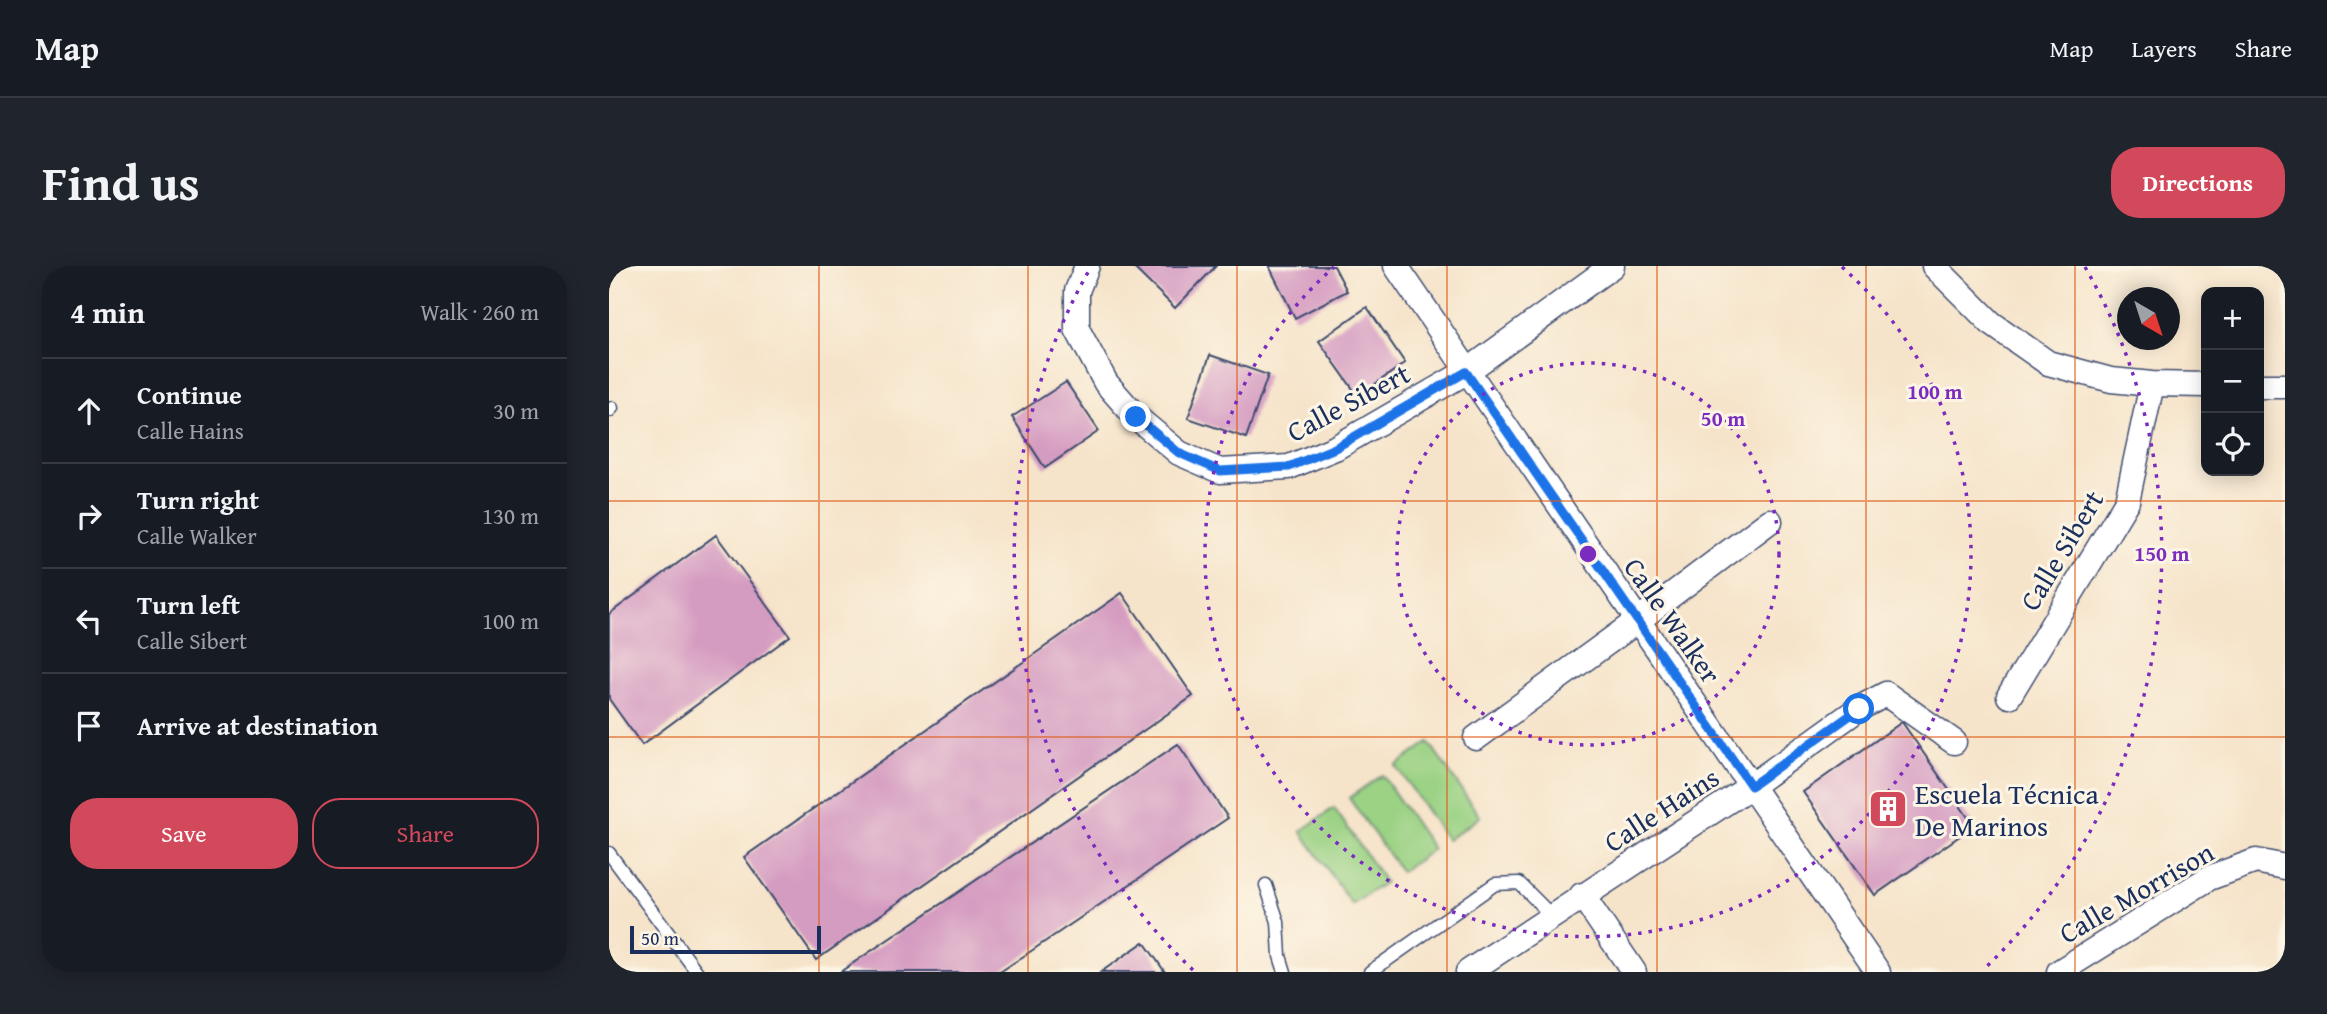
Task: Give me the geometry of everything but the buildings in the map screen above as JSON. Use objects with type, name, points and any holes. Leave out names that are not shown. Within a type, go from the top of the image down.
[{"type":"street","name":"Calle Sibert","points":[[1087,266],[1077,291],[1077,329],[1106,383],[1136,417],[1179,453],[1220,471],[1289,467],[1335,448],[1466,372],[1612,266]]},
{"type":"street","name":"Calle Walker","points":[[1396,266],[1878,972]]},
{"type":"street","points":[[1934,266],[1991,323],[2048,363],[2111,380],[2201,385]]},
{"type":"street","name":"Calle Sibert","points":[[2009,696],[2127,501],[2152,384]]},
{"type":"street","points":[[2264,386],[2285,386]]},
{"type":"street","points":[[1476,738],[1770,521]]},
{"type":"street","name":"Calle Hains","points":[[1468,972],[1751,786],[1859,709],[1886,694],[1954,742]]},
{"type":"street","name":"Calle Morrison","points":[[2059,972],[2209,878],[2256,861],[2285,867]]},
{"type":"street","points":[[1582,895],[1634,972]]},
{"type":"lane","points":[[609,853],[697,972]]},
{"type":"lane","points":[[1370,972],[1495,884],[1519,883],[1552,916]]},
{"type":"lane","points":[[1266,886],[1278,922],[1280,956],[1285,972]]},
{"type":"green space","points":[[1429,742],[1480,817],[1447,840],[1396,766]]},
{"type":"green space","points":[[1382,775],[1433,849],[1401,872],[1349,798]]},
{"type":"green space","points":[[1334,808],[1385,882],[1352,905],[1301,831]]},
{"type":"place","name":"Escuela Técnica De Marinos","points":[[1888,809]]},
{"type":"route","points":[[1136,417],[1179,453],[1220,471],[1289,467],[1335,448],[1466,372],[1751,786],[1859,709]]}]
